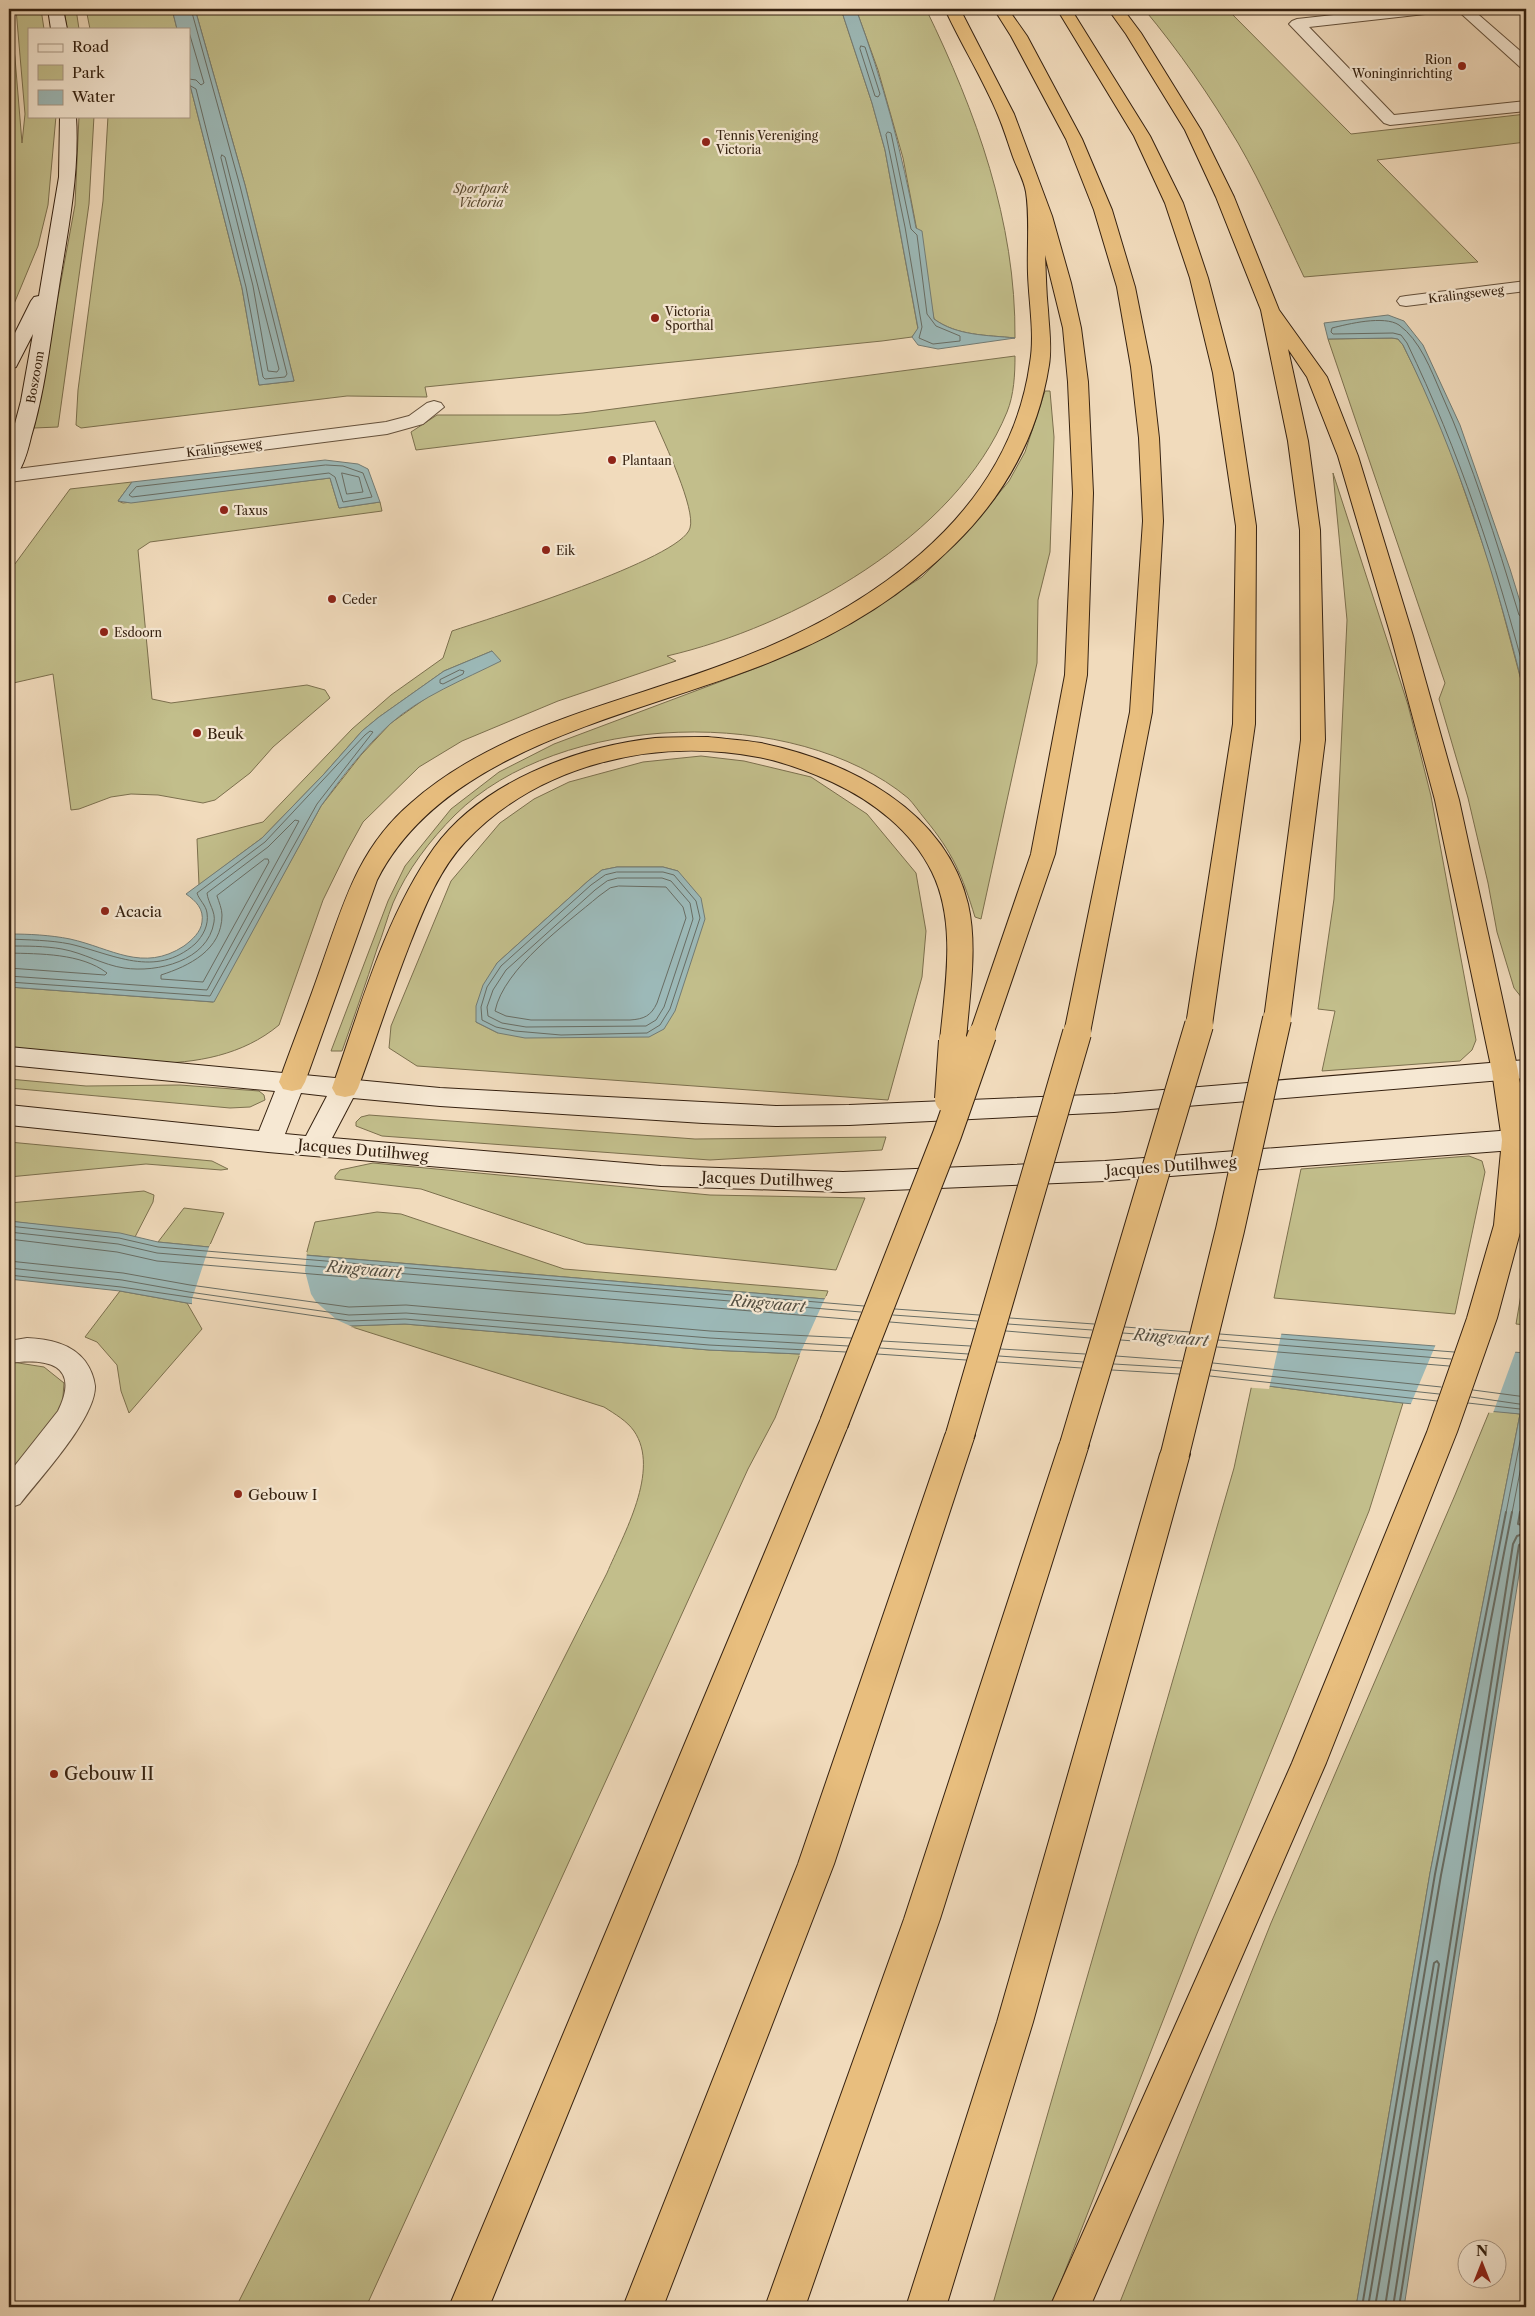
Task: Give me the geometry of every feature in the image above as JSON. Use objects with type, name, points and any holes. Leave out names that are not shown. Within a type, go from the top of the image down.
[{"type":"highway","points":[[469,2307],[834,1423],[947,1135],[1043,854],[1076,675],[1083,493],[1076,368],[1069,318],[1057,264],[1034,189],[1006,114],[952,9]]},
{"type":"highway","points":[[643,2307],[816,1864],[960,1435],[1077,1033],[1141,712],[1153,521],[1149,438],[1140,360],[1131,310],[1103,210],[1074,140],[1019,36],[1001,9]]},
{"type":"highway","points":[[785,2307],[922,1919],[1074,1445],[1199,1025],[1244,724],[1246,526],[1223,373],[1205,300],[1174,203],[1150,153],[1083,37],[1064,9]]},
{"type":"highway","points":[[926,2307],[1015,2022],[1175,1454],[1230,1230],[1277,1018],[1312,740],[1310,530],[1285,343],[1225,197],[1193,130],[1134,33],[1115,9]]},
{"type":"highway","points":[[292,1082],[355,903],[372,863],[393,834],[434,794],[491,758],[545,734],[706,679],[773,654],[817,634],[895,586],[946,541],[972,514],[994,484],[1024,428],[1038,373],[1040,362],[1034,189]]},
{"type":"highway","points":[[1070,2307],[1309,1762],[1442,1432],[1482,1318],[1508,1225],[1521,1139],[1515,1070],[1447,800],[1399,627],[1348,456],[1317,376],[1285,343]]},
{"type":"highway","points":[[345,1088],[381,987],[417,896],[438,860],[466,826],[512,789],[541,775],[610,753],[682,744],[725,745],[767,751],[813,764],[874,794],[901,815],[925,841],[940,864],[953,891],[958,926],[947,1135]]},
{"type":"main road","points":[[56,9],[59,28]]},
{"type":"main road","points":[[1425,9],[1297,24],[1390,120],[1526,106]]},
{"type":"main road","points":[[1463,9],[1526,64]]},
{"type":"main road","name":"Boszoom","points":[[9,472],[21,443],[34,394],[50,279],[63,213],[68,174],[71,146],[68,118]]},
{"type":"main road","name":"Boszoom","points":[[9,363],[50,279]]},
{"type":"main road","name":"Kralingseweg","points":[[1406,301],[1526,286]]},
{"type":"main road","name":"Kralingseweg","points":[[9,476],[387,428],[416,420],[434,407]]},
{"type":"main road","points":[[9,1056],[440,1097],[703,1113],[849,1115],[1114,1103],[1515,1070]]},
{"type":"main road","points":[[268,1142],[292,1082]]},
{"type":"main road","points":[[314,1146],[345,1088]]},
{"type":"main road","name":"Jacques Dutilhweg","points":[[9,1115],[268,1142],[661,1176],[843,1182],[1105,1171],[1521,1139]]},
{"type":"main road","points":[[9,1352],[18,1349],[37,1349],[54,1353],[67,1360],[76,1369],[80,1380],[81,1393],[77,1406],[69,1419],[9,1495]]},
{"type":"green space","points":[[9,9],[22,143],[25,114],[16,9],[41,9],[44,28],[28,28],[28,118],[56,118],[48,205],[38,246],[9,316]]},
{"type":"green space","points":[[64,9],[76,9],[79,28],[67,28]]},
{"type":"green space","points":[[86,9],[172,9],[177,28],[90,28]]},
{"type":"green space","name":"Sportpark Victoria","points":[[195,9],[841,9],[872,103],[885,150],[918,329],[912,337],[882,341],[425,387],[427,397],[347,396],[81,428],[76,425],[78,390],[103,201],[108,118],[190,118],[190,85],[242,288],[259,385],[294,381],[245,185]]},
{"type":"green space","points":[[856,9],[926,9],[961,87],[990,168],[1009,252],[1014,294],[1015,338],[962,332],[943,325],[934,319],[903,158],[878,70]]},
{"type":"green space","points":[[1144,9],[1227,9],[1351,134],[1526,114],[1526,142],[1377,160],[1478,262],[1304,277],[1238,143],[1194,74]]},
{"type":"green space","points":[[79,118],[94,118],[89,204],[58,427],[34,428],[75,205]]},
{"type":"green space","points":[[1328,339],[1398,339],[1403,345],[1429,398],[1449,446],[1492,571],[1526,699],[1526,1003],[1514,988],[1497,932],[1488,883],[1468,798],[1439,699],[1445,683]]},
{"type":"green space","points":[[1015,356],[1014,384],[1007,412],[983,457],[950,499],[910,536],[865,570],[817,599],[766,623],[716,642],[667,656],[676,661],[558,701],[462,741],[419,767],[363,822],[347,851],[323,900],[279,1025],[250,1044],[218,1055],[184,1062],[113,1062],[9,1050],[9,987],[213,1002],[321,806],[361,755],[391,723],[492,651],[444,671],[379,717],[362,731],[324,774],[262,838],[199,885],[197,839],[263,822],[352,729],[391,695],[443,658],[452,631],[582,587],[621,571],[679,541],[690,528],[691,519],[684,491],[655,421],[416,450],[411,432],[437,415],[559,415],[583,413]]},
{"type":"green space","points":[[1045,391],[1050,391],[1054,437],[1050,552],[1038,600],[1037,663],[981,919],[975,917],[956,865],[935,831],[908,798],[860,767],[804,746],[742,735],[678,732],[614,739],[554,755],[500,781],[455,815],[428,845],[405,879],[391,909],[342,1051],[331,1051],[388,901],[405,866],[451,809],[499,772],[554,744],[762,666],[863,615],[922,577],[973,525],[1009,481],[1025,452]]},
{"type":"green space","points":[[1333,473],[1408,705],[1431,796],[1476,1040],[1472,1050],[1460,1061],[1322,1071],[1335,1011],[1318,1009],[1334,899],[1347,620]]},
{"type":"green space","points":[[330,478],[339,508],[380,502],[382,511],[150,542],[138,550],[152,699],[171,703],[307,685],[325,690],[330,698],[273,747],[250,773],[215,800],[203,803],[158,795],[131,794],[111,797],[79,809],[71,810],[53,674],[9,684],[9,572],[70,489],[132,482],[118,501],[123,503]]},
{"type":"green space","points":[[701,756],[744,761],[811,777],[867,814],[916,873],[926,931],[922,977],[888,1100],[417,1066],[389,1048],[391,1026],[451,881],[500,823],[534,799],[569,782],[643,762]],"holes":[[[617,867],[663,867],[678,871],[498,1033],[476,1022],[497,963],[588,881],[602,870]]]},
{"type":"green space","points":[[9,1079],[86,1086],[180,1085],[259,1091],[264,1095],[265,1100],[250,1107],[230,1108],[9,1088]]},
{"type":"green space","points":[[369,1115],[695,1139],[886,1137],[882,1150],[710,1160],[382,1136],[356,1126],[356,1122],[361,1117]]},
{"type":"green space","points":[[9,1142],[212,1161],[228,1169],[146,1164],[9,1177]]},
{"type":"green space","points":[[1469,1156],[1482,1161],[1485,1172],[1455,1314],[1274,1298],[1301,1169]]},
{"type":"green space","points":[[373,1163],[710,1195],[865,1198],[836,1270],[586,1244],[421,1189],[335,1179],[340,1170]]},
{"type":"green space","points":[[144,1191],[154,1195],[153,1202],[135,1237],[9,1221],[9,1203]]},
{"type":"green space","points":[[184,1208],[224,1213],[209,1247],[158,1242]]},
{"type":"green space","points":[[377,1212],[401,1214],[564,1269],[828,1291],[825,1299],[306,1255],[315,1222]]},
{"type":"green space","points":[[1526,1265],[1526,1325],[1516,1324]]},
{"type":"green space","points":[[120,1291],[187,1303],[202,1329],[129,1413],[121,1391],[117,1365],[97,1342],[85,1337]]},
{"type":"green space","points":[[405,1324],[709,1350],[800,1354],[775,1418],[748,1469],[366,2307],[236,2307],[607,1573],[630,1522],[642,1483],[643,1464],[641,1447],[634,1431],[624,1421],[604,1407],[349,1326]]},
{"type":"green space","points":[[9,1363],[44,1367],[64,1383],[62,1410],[9,1477]]},
{"type":"green space","points":[[1252,1384],[1403,1403],[1369,1511],[1196,1936],[1051,2307],[992,2307],[1234,1468]]},
{"type":"green space","points":[[1490,1410],[1520,1414],[1430,1873],[1356,2307],[1118,2307],[1271,1923]]},
{"type":"water","points":[[172,9],[195,9],[245,185],[294,381],[259,385],[242,288],[190,85],[190,28],[177,28]]},
{"type":"water","points":[[841,9],[856,9],[875,63],[905,172],[916,228],[922,231],[934,319],[943,325],[962,332],[1015,338],[938,349],[918,345],[912,337],[918,328],[885,150],[872,103]]},
{"type":"water","points":[[1388,315],[1404,321],[1423,345],[1460,425],[1526,621],[1526,699],[1489,563],[1459,474],[1442,431],[1403,345],[1398,339],[1392,338],[1328,339],[1324,323]]},
{"type":"water","points":[[325,460],[358,464],[368,469],[380,502],[339,508],[330,478],[131,503],[118,501],[132,482]]},
{"type":"water","points":[[492,651],[501,661],[443,689],[402,714],[371,743],[345,774],[321,806],[214,1002],[9,987],[9,934],[40,935],[70,939],[127,956],[141,958],[155,958],[169,954],[184,946],[198,932],[202,917],[198,906],[186,894],[262,838],[324,774],[362,731],[379,717],[444,671]]},
{"type":"water","points":[[617,867],[663,867],[678,871],[701,898],[705,919],[675,1011],[664,1029],[649,1037],[525,1038],[498,1033],[476,1022],[476,1006],[483,985],[497,963],[588,881],[602,870]]},
{"type":"water","name":"Ringvaart","points":[[9,1221],[120,1233],[158,1242],[209,1247],[825,1299],[1526,1353],[1526,1530],[1404,2307],[1356,2307],[1430,1873],[1520,1414],[1403,1403],[1252,1384],[800,1354],[709,1350],[405,1324],[349,1326],[187,1303],[120,1291],[9,1279]]},
{"type":"pier","points":[[210,1244],[307,1252],[305,1271],[311,1294],[316,1302],[337,1320],[355,1328],[192,1307],[192,1299]]},
{"type":"pier","points":[[826,1296],[1282,1331],[1269,1389],[799,1356]]},
{"type":"pier","points":[[1436,1344],[1516,1350],[1493,1413],[1410,1406]]},
{"type":"place","name":"Rion Woninginrichting","points":[[1462,66]]},
{"type":"place","name":"Tennis Vereniging Victoria","points":[[706,142]]},
{"type":"place","name":"Victoria Sporthal","points":[[655,318]]},
{"type":"place","name":"Plantaan","points":[[612,460]]},
{"type":"place","name":"Taxus","points":[[224,510]]},
{"type":"place","name":"Eik","points":[[546,550]]},
{"type":"place","name":"Ceder","points":[[332,599]]},
{"type":"place","name":"Esdoorn","points":[[104,632]]},
{"type":"place","name":"Beuk","points":[[197,733]]},
{"type":"place","name":"Acacia","points":[[105,911]]},
{"type":"place","name":"Gebouw I","points":[[238,1494]]},
{"type":"place","name":"Gebouw II","points":[[54,1774]]}]
